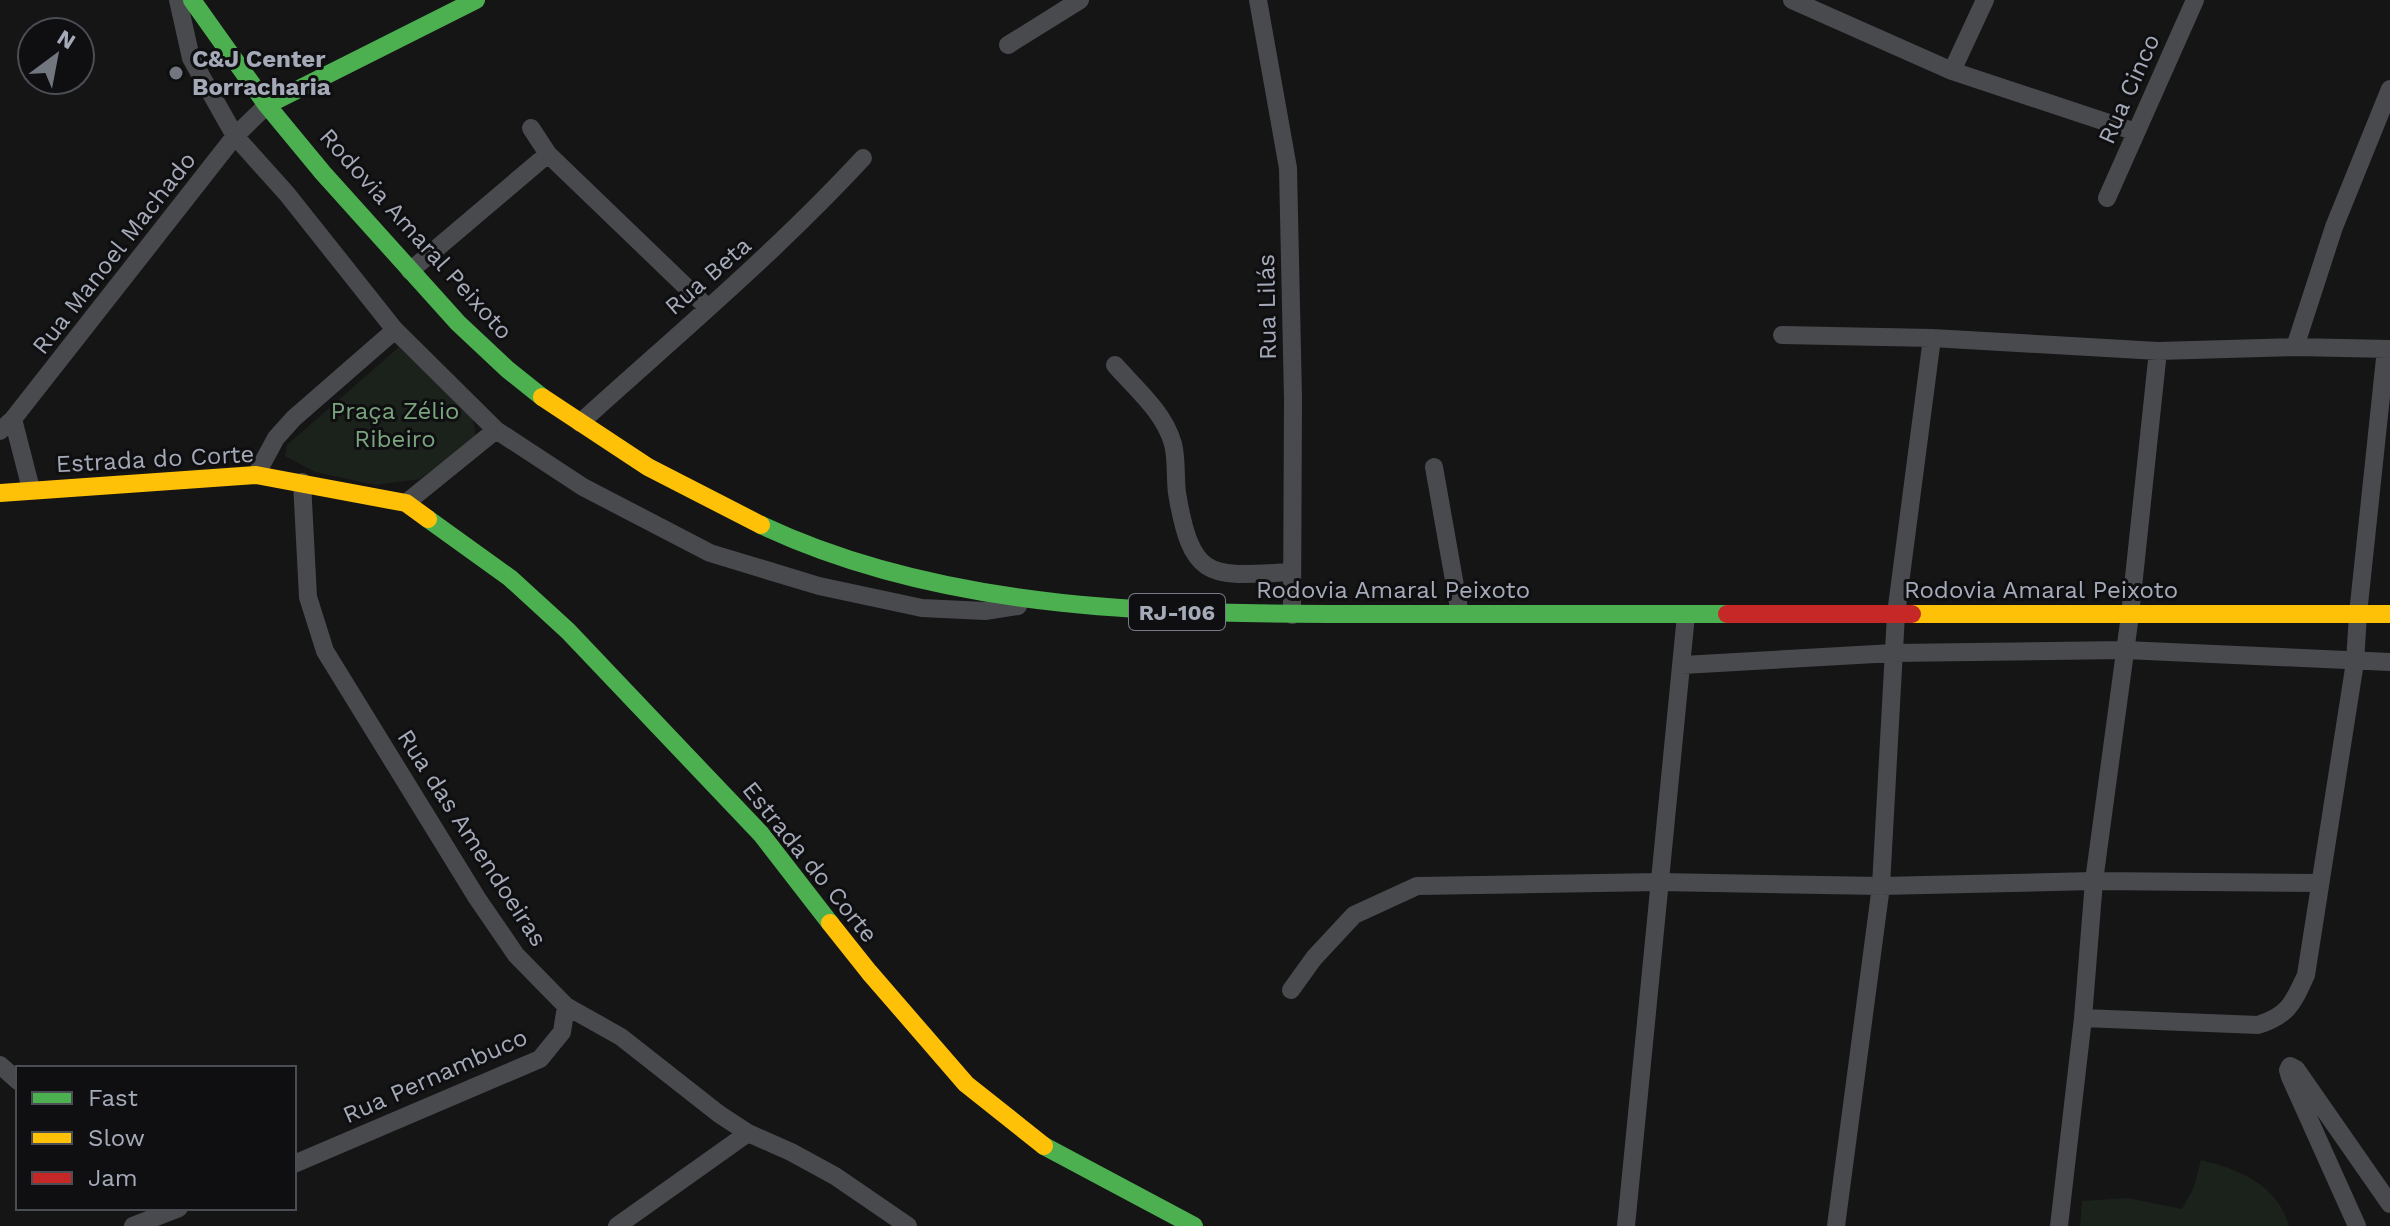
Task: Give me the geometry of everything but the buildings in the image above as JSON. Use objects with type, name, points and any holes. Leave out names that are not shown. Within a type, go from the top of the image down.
[{"type":"main road","name":"Rodovia Amaral Peixoto","points":[[192,0],[267,105],[410,271],[467,333],[508,369],[630,457],[694,494],[816,549],[893,572],[1044,602],[1161,611],[1292,615],[2390,614]]},
{"type":"main road","points":[[267,105],[476,0]]},
{"type":"main road","name":"Estrada do Corte","points":[[0,493],[256,475],[406,503],[510,578],[589,653],[761,834],[869,972],[966,1084],[1048,1149],[1194,1226]]},
{"type":"street","points":[[178,0],[191,58],[235,136],[287,194],[395,330],[496,430],[583,487],[710,553],[819,586],[922,608],[985,611],[1044,602]]},
{"type":"street","points":[[1008,45],[1080,0]]},
{"type":"street","name":"Rua Lilás","points":[[1258,0],[1288,168],[1293,398],[1292,615]]},
{"type":"street","points":[[1792,0],[1952,71],[2136,132]]},
{"type":"street","points":[[1952,71],[1985,0]]},
{"type":"street","name":"Rua Cinco","points":[[2107,198],[2195,0]]},
{"type":"street","points":[[2295,347],[2334,227],[2390,89]]},
{"type":"street","name":"Rua Manoel Machado","points":[[7,425],[235,136],[267,105]]},
{"type":"street","points":[[531,128],[548,154],[708,308]]},
{"type":"street","points":[[410,271],[548,154]]},
{"type":"street","name":"Rua Beta","points":[[580,423],[781,242],[863,158]]},
{"type":"street","points":[[256,475],[276,438],[294,418],[395,330]]},
{"type":"street","points":[[1782,335],[1932,338],[2158,351],[2295,347],[2388,349],[2355,662],[2306,975],[2291,1005],[2280,1018],[2258,1025],[2083,1018]]},
{"type":"street","points":[[1836,1226],[1881,886],[1896,614],[1932,338]]},
{"type":"street","points":[[2059,1226],[2083,1018],[2094,881],[2130,615],[2158,351]]},
{"type":"street","points":[[1115,365],[1165,422],[1174,446],[1177,492],[1195,557],[1208,569],[1222,573],[1292,572]]},
{"type":"street","points":[[7,425],[31,489]]},
{"type":"street","points":[[406,503],[496,430]]},
{"type":"street","points":[[1434,467],[1460,614]]},
{"type":"street","name":"Rua das Amendoeiras","points":[[302,482],[308,597],[325,651],[477,898],[516,955],[566,1006],[621,1037],[748,1133],[811,1162],[908,1226]]},
{"type":"street","points":[[1626,1226],[1686,615]]},
{"type":"street","points":[[1683,665],[1893,653],[2125,650],[2390,662]]},
{"type":"street","points":[[1291,990],[1314,958],[1354,915],[1417,886],[1659,882],[1881,886],[2094,881],[2319,883]]},
{"type":"street","name":"Rua Pernambuco","points":[[296,1163],[540,1059],[562,1032],[566,1006]]},
{"type":"street","points":[[0,1065],[16,1079]]},
{"type":"street","points":[[2357,1226],[2290,1077],[2289,1066],[2296,1069],[2390,1204]]},
{"type":"street","points":[[617,1226],[748,1133]]},
{"type":"street","points":[[133,1226],[177,1210]]},
{"type":"green space","name":"Praça Zélio Ribeiro","points":[[399,347],[473,419],[476,437],[420,479],[375,485],[315,472],[285,456],[287,445]]},
{"type":"green space","points":[[2201,1160],[2243,1174],[2266,1189],[2276,1199],[2289,1226],[2080,1226],[2082,1201],[2127,1198],[2182,1209],[2194,1187]]},
{"type":"traffic: fast","points":[[192,0],[266,104],[323,173],[458,323],[542,397]]},
{"type":"traffic: fast","points":[[267,105],[476,0]]},
{"type":"traffic: fast","points":[[428,519],[510,578],[568,631],[761,834],[830,923]]},
{"type":"traffic: fast","points":[[761,525],[833,554],[908,576],[984,592],[1062,603],[1219,613],[1727,614]]},
{"type":"traffic: fast","points":[[1044,1146],[1194,1226]]},
{"type":"traffic: slow","points":[[542,397],[648,467],[761,525]]},
{"type":"traffic: slow","points":[[0,493],[256,475],[406,503],[428,519]]},
{"type":"traffic: slow","points":[[1912,614],[2390,614]]},
{"type":"traffic: slow","points":[[830,923],[966,1084],[1044,1146]]},
{"type":"traffic: jam","points":[[1727,614],[1912,614]]},
{"type":"place","name":"C&J Center Borracharia","points":[[176,73]]}]
